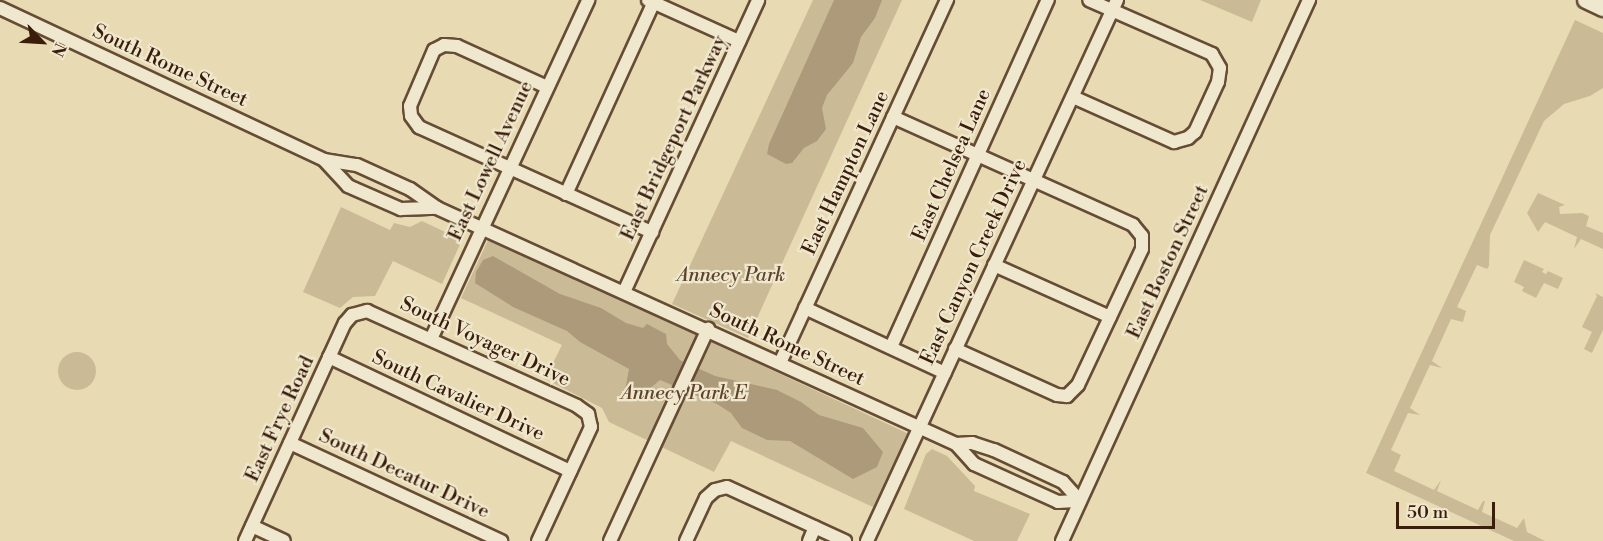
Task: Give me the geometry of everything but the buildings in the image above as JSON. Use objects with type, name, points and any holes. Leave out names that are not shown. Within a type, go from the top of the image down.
[{"type":"main road","points":[[1586,0],[1603,8]]},
{"type":"street","name":"East Bridgeport Parkway","points":[[624,292],[758,0]]},
{"type":"street","name":"East Hampton Lane","points":[[780,363],[947,0]]},
{"type":"street","name":"East Chelsea Lane","points":[[891,346],[1048,0]]},
{"type":"street","points":[[1073,97],[1174,142],[1188,138],[1195,132],[1213,92],[1220,68],[1212,54],[1115,5],[1089,0]]},
{"type":"street","name":"East Boston Street","points":[[1062,541],[1309,0]]},
{"type":"street","name":"East Lowell Avenue","points":[[431,339],[585,1]]},
{"type":"street","points":[[566,194],[652,1],[739,41]]},
{"type":"street","name":"East Canyon Creek Drive","points":[[867,541],[1115,5]]},
{"type":"street","name":"South Rome Street","points":[[0,8],[324,160],[357,165],[410,189],[437,208],[708,329],[956,444],[981,445],[1004,455],[1063,482],[1080,501]]},
{"type":"street","points":[[547,87],[457,46],[444,45],[434,51],[410,106],[411,116],[419,127],[652,232]]},
{"type":"street","points":[[893,117],[1133,225],[1142,236],[1142,249],[1078,385],[1066,396],[1057,396],[955,349]]},
{"type":"street","name":"South Rome Street","points":[[324,160],[348,186],[401,209],[437,208]]},
{"type":"street","points":[[994,265],[1110,317]]},
{"type":"street","points":[[805,308],[945,373]]},
{"type":"street","name":"South Voyager Drive","points":[[352,315],[367,311],[377,314],[577,406],[588,414],[591,427],[570,471]]},
{"type":"street","name":"East Frye Road","points":[[245,541],[345,323],[352,315]]},
{"type":"street","points":[[610,541],[708,329]]},
{"type":"street","name":"South Cavalier Drive","points":[[329,357],[570,471]]},
{"type":"street","name":"South Decatur Drive","points":[[290,442],[501,541]]},
{"type":"street","name":"South Rome Street","points":[[956,444],[974,464],[1059,502],[1080,501]]},
{"type":"street","points":[[538,541],[570,471]]},
{"type":"street","points":[[686,541],[706,498],[715,490],[728,487],[845,541]]},
{"type":"street","points":[[252,526],[284,541]]},
{"type":"street","points":[[809,541],[815,527]]},
{"type":"green space","name":"Annecy Park","points":[[813,0],[902,0],[748,338],[672,304]]},
{"type":"green space","points":[[1200,0],[1261,0],[1252,22]]},
{"type":"green space","points":[[1575,20],[1603,33],[1603,88],[1590,96],[1564,104],[1544,121],[1490,235],[1489,266],[1487,269],[1477,265],[1457,307],[1466,311],[1463,322],[1451,319],[1432,361],[1442,368],[1430,365],[1410,408],[1420,415],[1408,413],[1391,450],[1401,455],[1394,471],[1434,490],[1441,480],[1437,491],[1478,510],[1485,501],[1482,512],[1517,528],[1524,518],[1527,532],[1545,541],[1514,541],[1366,473]]},
{"type":"green space","points":[[1538,193],[1565,205],[1559,207],[1560,214],[1582,213],[1589,216],[1586,226],[1603,233],[1603,249],[1581,239],[1574,249],[1577,237],[1545,222],[1538,232],[1527,213]]},
{"type":"green space","points":[[341,207],[390,230],[394,223],[410,227],[422,221],[462,240],[442,284],[393,261],[375,296],[353,297],[340,308],[303,292]]},
{"type":"green space","name":"Annecy Park E","points":[[489,238],[909,434],[875,508],[731,441],[714,472],[609,422],[602,408],[545,379],[562,345],[461,298]]},
{"type":"green space","points":[[1524,260],[1544,269],[1542,272],[1546,274],[1548,271],[1563,278],[1558,289],[1544,283],[1536,298],[1522,291],[1524,287],[1514,282]]},
{"type":"green space","points":[[1595,293],[1603,297],[1603,330],[1592,353],[1584,349],[1592,332],[1582,327],[1597,296]]},
{"type":"green space","points":[[77,352],[84,353],[90,358],[95,364],[95,378],[90,384],[84,389],[77,390],[70,389],[64,384],[59,378],[58,371],[59,364],[64,358],[70,353]]},
{"type":"green space","points":[[932,449],[947,456],[975,486],[974,491],[1030,514],[1017,541],[974,541],[904,509],[926,454]]},
{"type":"shaded area","points":[[834,0],[882,0],[875,18],[861,37],[853,63],[827,95],[822,108],[826,129],[817,141],[804,148],[792,163],[786,164],[767,154],[769,144]]},
{"type":"shaded area","points":[[493,256],[560,294],[601,308],[626,323],[643,328],[647,324],[666,334],[667,344],[680,360],[715,376],[777,390],[801,402],[819,415],[863,428],[883,452],[877,467],[853,479],[790,441],[767,440],[742,428],[731,413],[717,404],[660,380],[634,402],[624,396],[629,369],[580,342],[567,331],[513,307],[475,283],[476,272],[483,260]]}]
